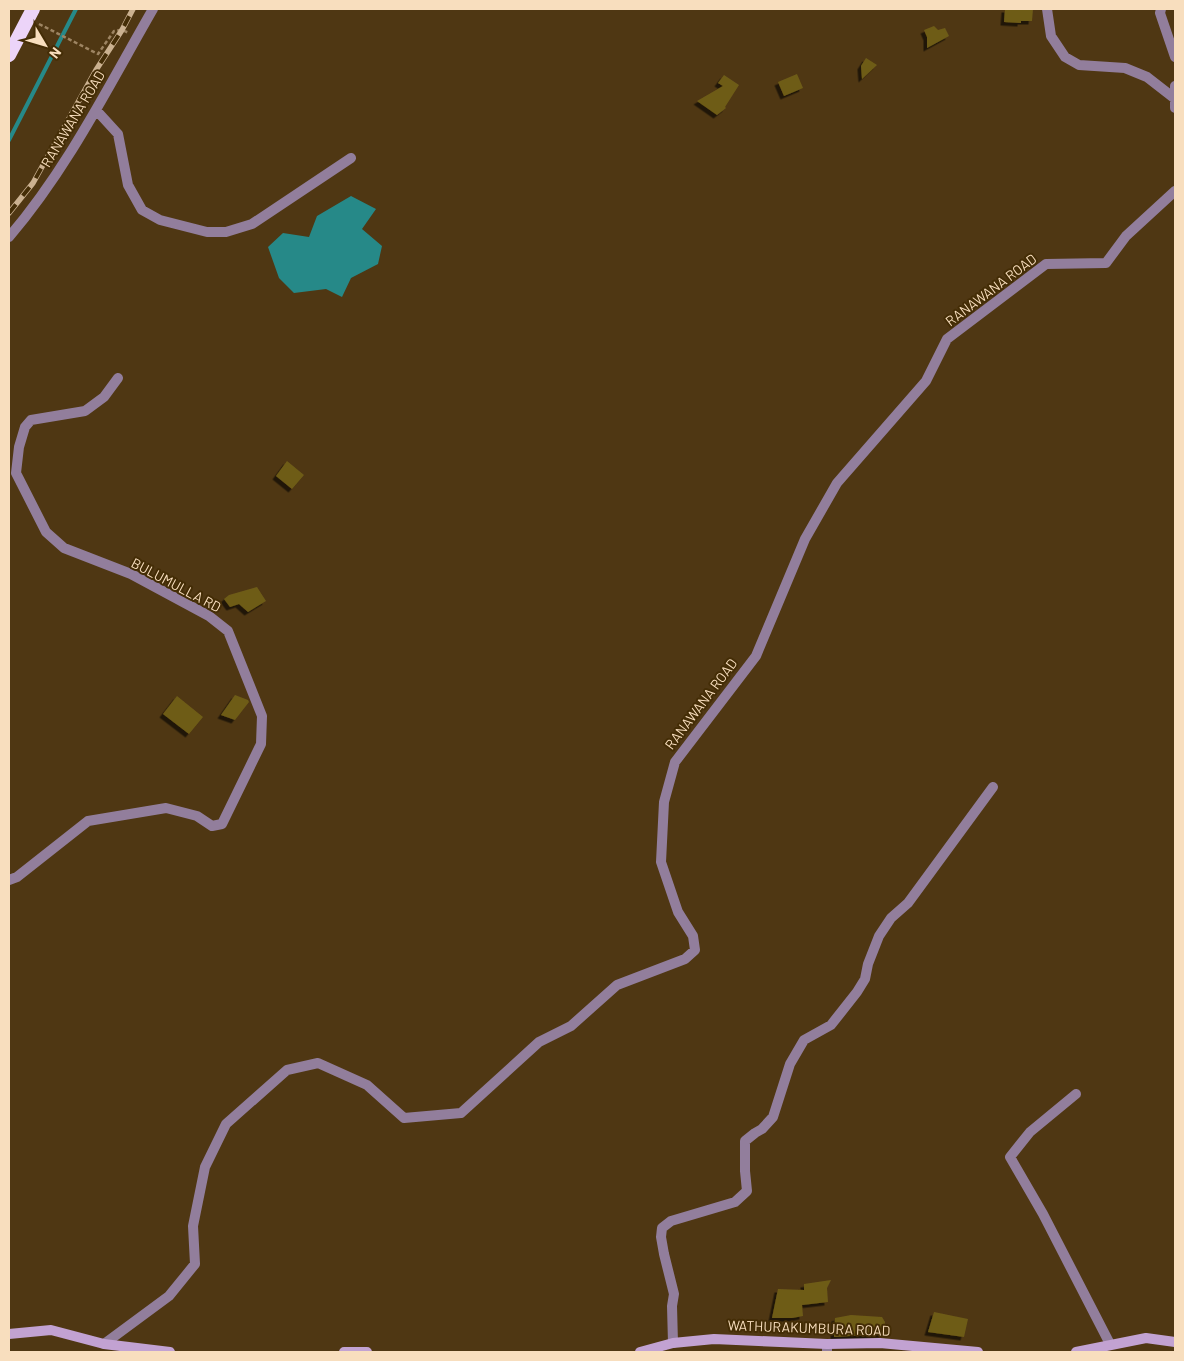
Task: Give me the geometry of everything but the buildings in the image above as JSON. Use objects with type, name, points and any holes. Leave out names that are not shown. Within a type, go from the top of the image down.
[{"type":"highway","points":[[9,55],[31,14]]},
{"type":"main road","points":[[9,1334],[51,1330],[104,1344],[170,1352]]},
{"type":"main road","points":[[1076,1352],[1146,1338],[1175,1342]]},
{"type":"main road","name":"WATHURAKUMBURA ROAD","points":[[640,1352],[673,1343],[714,1339],[827,1348],[880,1343],[978,1352]]},
{"type":"main road","points":[[344,1352],[367,1352]]},
{"type":"street","name":"RANAWANA ROAD","points":[[9,237],[32,210],[96,111],[153,9]]},
{"type":"street","points":[[1047,9],[1051,36],[1064,58],[1079,65],[1125,68],[1147,77],[1175,103]]},
{"type":"street","points":[[1161,9],[1160,14],[1175,57]]},
{"type":"street","points":[[1175,86],[1175,103]]},
{"type":"street","points":[[96,111],[118,134],[128,185],[142,210],[160,220],[207,232],[226,232],[252,224],[350,158]]},
{"type":"street","name":"RANAWANA ROAD","points":[[104,1344],[169,1296],[195,1264],[193,1226],[205,1167],[226,1124],[287,1070],[318,1063],[367,1086],[404,1118],[461,1113],[539,1042],[571,1026],[617,985],[685,959],[695,950],[693,936],[678,912],[662,862],[664,802],[674,762],[756,656],[805,539],[837,483],[926,381],[947,339],[1046,264],[1106,263],[1126,236],[1175,191]]},
{"type":"street","name":"BULUMULLA RD","points":[[9,880],[17,877],[88,821],[166,808],[197,816],[212,826],[222,824],[261,744],[262,716],[228,631],[208,616],[131,574],[64,548],[46,532],[16,473],[19,447],[25,427],[31,420],[85,411],[104,397],[118,378]]},
{"type":"street","points":[[673,1343],[672,1306],[674,1294],[664,1254],[661,1237],[662,1228],[671,1221],[736,1202],[747,1191],[745,1172],[746,1141],[762,1129],[773,1117],[790,1064],[804,1040],[831,1025],[857,992],[865,979],[868,964],[879,936],[891,918],[908,903],[993,787]]},
{"type":"street","points":[[1076,1094],[1030,1132],[1010,1157],[1110,1344]]},
{"type":"path","points":[[31,14],[98,54],[114,31],[122,30],[137,37]]},
{"type":"water","points":[[351,196],[376,209],[362,229],[382,246],[378,264],[351,278],[342,297],[326,289],[294,293],[279,278],[268,247],[283,233],[309,237],[317,216]]},
{"type":"waterway","points":[[9,140],[76,9]]},
{"type":"railway","points":[[9,213],[33,183],[96,70],[133,9]]}]
